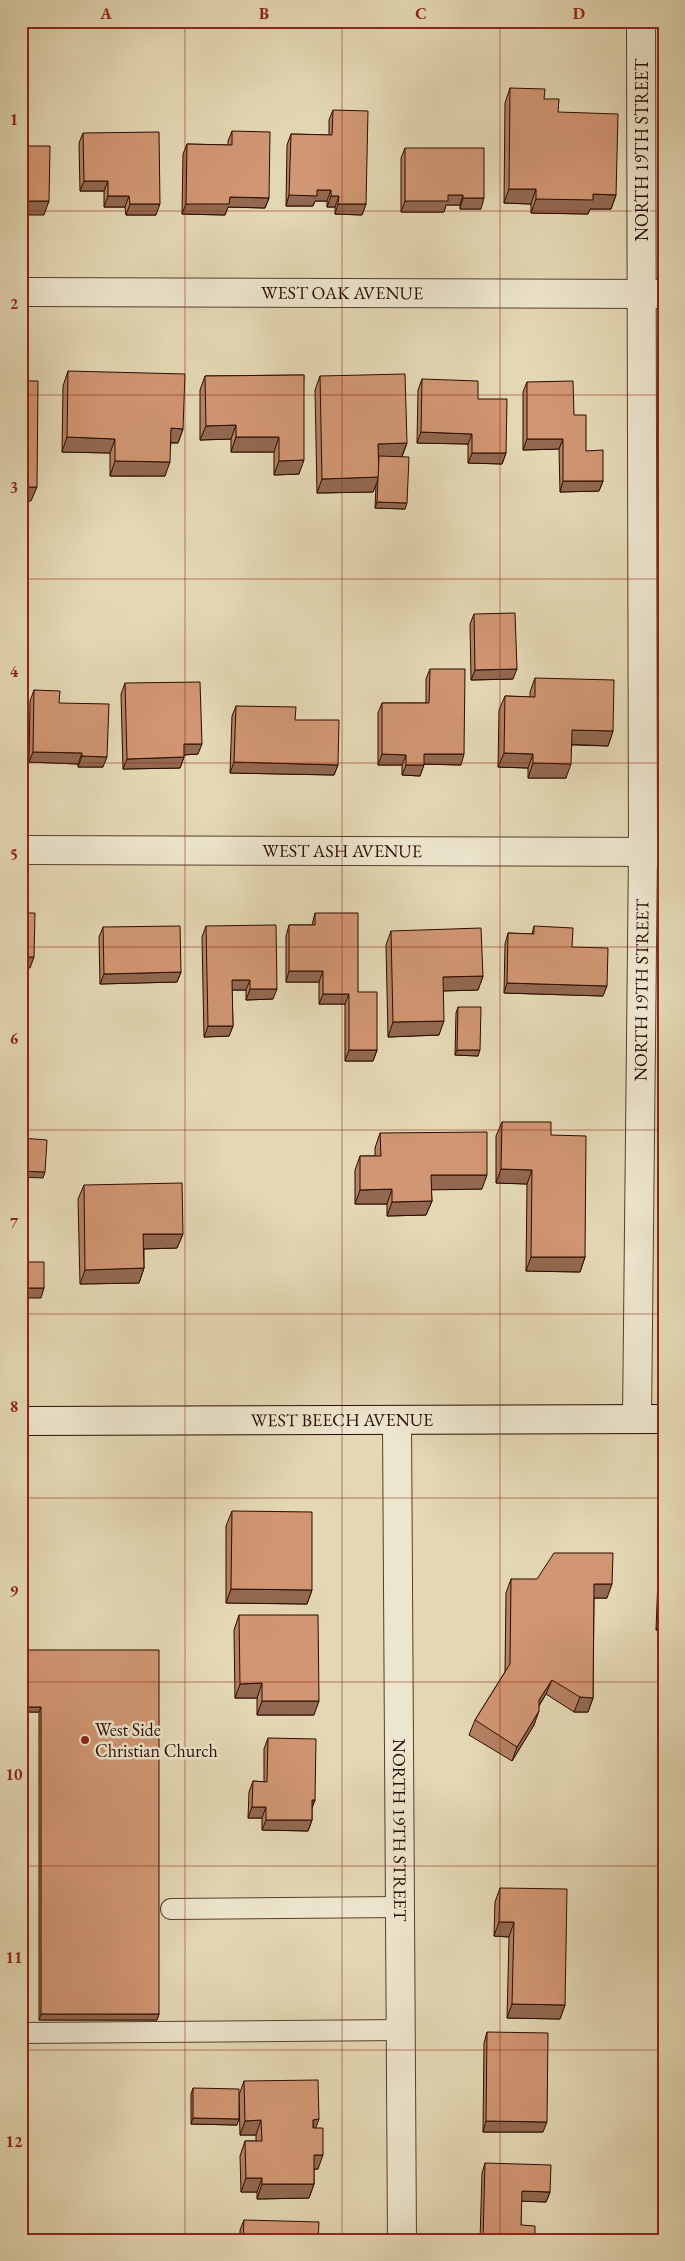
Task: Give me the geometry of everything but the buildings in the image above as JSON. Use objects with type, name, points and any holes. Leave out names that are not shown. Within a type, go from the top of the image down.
[{"type":"street","name":"NORTH 19TH STREET","points":[[641,21],[653,294],[650,1419]]},
{"type":"street","name":"WEST OAK AVENUE","points":[[21,292],[653,294]]},
{"type":"street","name":"WEST ASH AVENUE","points":[[21,850],[653,852]]},
{"type":"street","name":"WEST BEECH AVENUE","points":[[21,1421],[650,1419]]},
{"type":"street","name":"NORTH 19TH STREET","points":[[397,1421],[402,2240]]},
{"type":"lane","points":[[171,1909],[400,1906]]},
{"type":"lane","points":[[21,2033],[401,2030]]},
{"type":"place","name":"West Side Christian Church","points":[[85,1740]]}]
